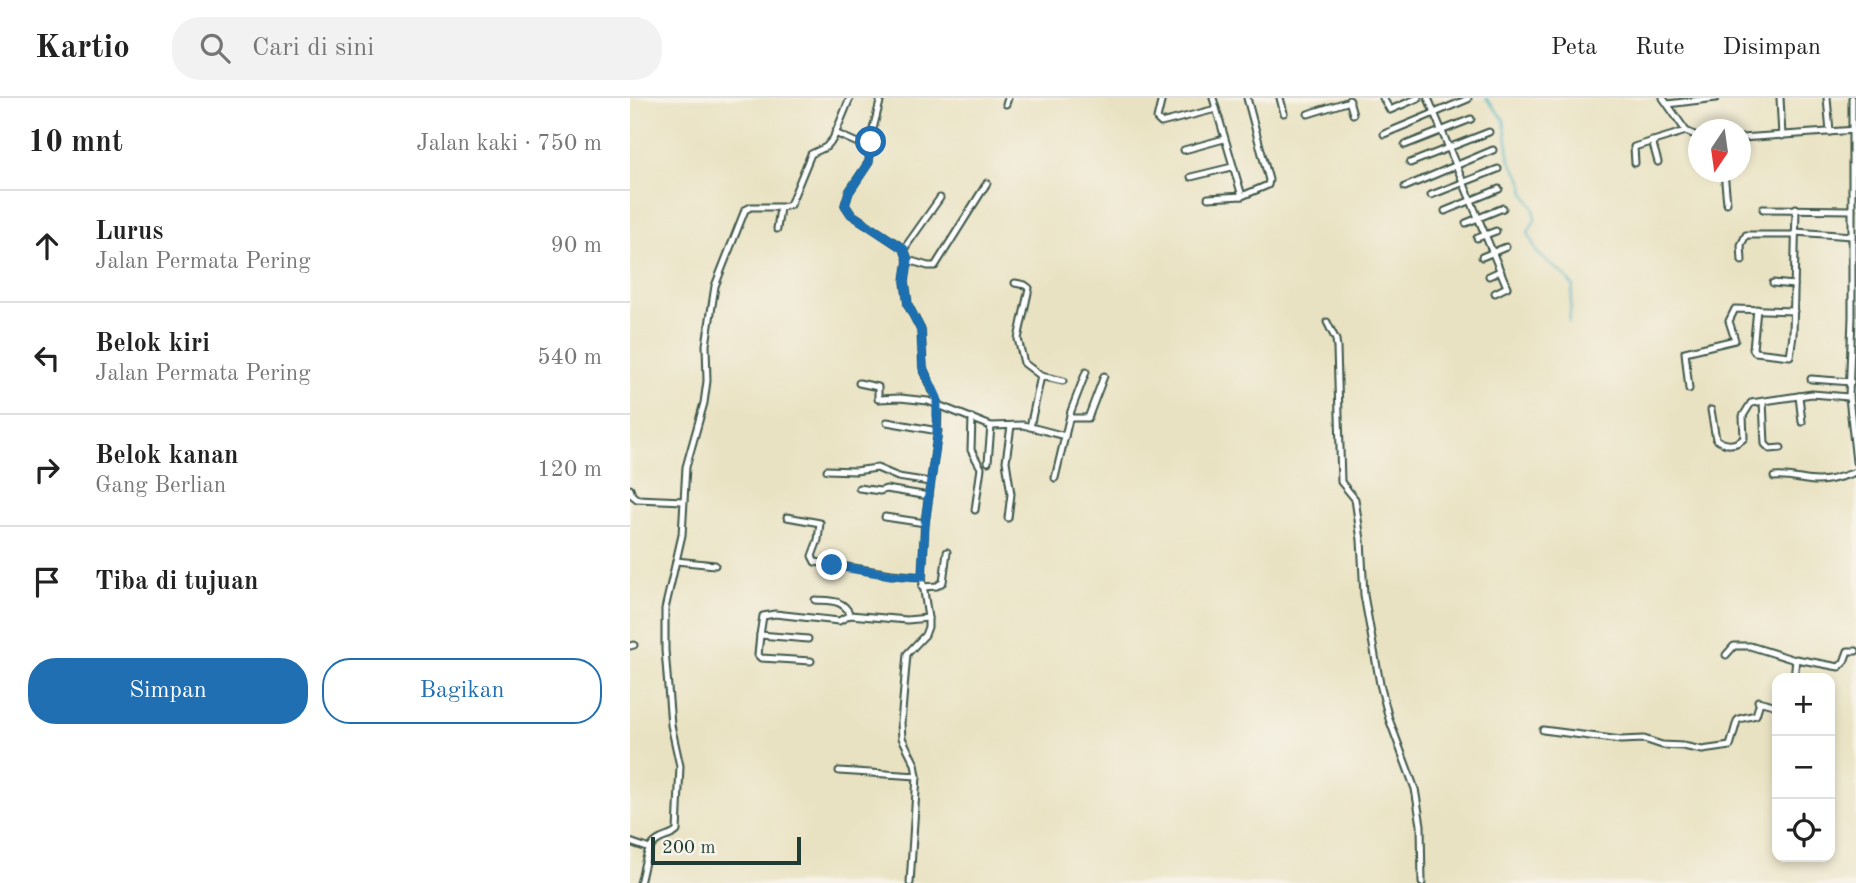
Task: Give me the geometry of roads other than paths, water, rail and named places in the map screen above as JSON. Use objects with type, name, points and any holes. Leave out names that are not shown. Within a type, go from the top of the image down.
[{"type":"street","points":[[640,883],[650,849],[655,842],[674,834],[677,823],[680,763],[671,725],[665,650],[665,609],[681,535],[686,467],[704,403],[707,382],[706,345],[715,286],[741,215],[751,207],[780,208],[790,205],[811,154],[826,147],[850,98]]},
{"type":"street","points":[[881,98],[871,136],[869,162],[849,192],[845,205],[851,214],[904,249],[908,260],[905,281],[908,305],[921,330],[923,368],[938,404],[938,431],[925,523],[922,577],[928,618],[925,635],[907,654],[901,723],[902,738],[915,764],[917,776],[910,883]]},
{"type":"street","points":[[1162,98],[1157,119],[1162,123],[1216,109]]},
{"type":"street","points":[[1213,98],[1242,196]]},
{"type":"street","points":[[1208,198],[1242,196],[1268,185],[1269,180],[1247,98]]},
{"type":"street","points":[[1280,98],[1284,113]]},
{"type":"street","points":[[1383,98],[1390,110],[1410,99],[1418,98]]},
{"type":"street","points":[[1428,98],[1507,288],[1495,293]]},
{"type":"street","points":[[1634,163],[1633,148],[1686,131],[1670,104],[1663,98]]},
{"type":"street","points":[[1670,104],[1716,98]]},
{"type":"street","points":[[1780,98],[1782,136]]},
{"type":"street","points":[[1828,98],[1830,132]]},
{"type":"street","points":[[1852,98],[1854,317],[1853,385],[1849,397],[1856,462]]},
{"type":"street","points":[[1308,114],[1349,99],[1353,114]]},
{"type":"street","points":[[1384,134],[1468,99]]},
{"type":"street","points":[[1405,145],[1471,118]]},
{"type":"street","points":[[1751,138],[1854,130]]},
{"type":"street","points":[[1410,163],[1489,132]]},
{"type":"street","points":[[835,133],[871,149]]},
{"type":"street","points":[[1184,150],[1224,139]]},
{"type":"street","points":[[1652,141],[1658,162]]},
{"type":"street","points":[[1405,187],[1493,150]]},
{"type":"street","points":[[1191,177],[1232,167]]},
{"type":"street","points":[[1431,195],[1498,169]]},
{"type":"street","points":[[1725,182],[1727,203]]},
{"type":"street","points":[[908,260],[935,266],[987,183]]},
{"type":"street","points":[[1445,211],[1500,189]]},
{"type":"street","points":[[904,249],[940,198]]},
{"type":"street","points":[[777,229],[780,208]]},
{"type":"street","points":[[1466,223],[1503,208]]},
{"type":"street","points":[[1757,309],[1755,352],[1788,356],[1792,351],[1796,208]]},
{"type":"street","points":[[1763,209],[1852,209]]},
{"type":"street","points":[[1477,239],[1496,231]]},
{"type":"street","points":[[1742,261],[1741,245],[1745,235],[1852,236]]},
{"type":"street","points":[[1482,257],[1506,247]]},
{"type":"street","points":[[1489,276],[1500,271]]},
{"type":"street","points":[[1015,283],[1029,288],[1018,339],[1023,360],[1026,366],[1041,376],[1063,381]]},
{"type":"street","points":[[1773,283],[1794,285]]},
{"type":"street","points":[[1689,390],[1685,352],[1734,341],[1736,338],[1729,321],[1734,311],[1794,311]]},
{"type":"street","points":[[1327,322],[1337,348],[1341,482],[1355,499],[1361,540],[1364,595],[1380,684],[1389,719],[1415,789],[1421,825],[1422,883]]},
{"type":"street","points":[[1055,478],[1070,418],[1086,372]]},
{"type":"street","points":[[1030,427],[1035,392],[1041,376]]},
{"type":"street","points":[[1070,418],[1088,418],[1104,376]]},
{"type":"street","points":[[1811,379],[1853,385]]},
{"type":"street","points":[[859,383],[878,387],[879,400],[900,398],[938,404],[991,426],[1030,427],[1065,436]]},
{"type":"street","points":[[1711,410],[1716,439],[1732,444],[1744,438],[1743,416],[1748,405],[1812,394],[1849,397]]},
{"type":"street","points":[[1799,396],[1802,422]]},
{"type":"street","points":[[1763,401],[1765,444],[1770,449],[1781,448]]},
{"type":"street","points":[[972,418],[971,450],[981,468],[975,510]]},
{"type":"street","points":[[887,422],[938,431]]},
{"type":"street","points":[[988,462],[991,426]]},
{"type":"street","points":[[1009,518],[1011,494],[1006,461],[1011,426]]},
{"type":"street","points":[[827,470],[855,471],[877,468],[898,477],[930,482]]},
{"type":"street","points":[[1773,477],[1786,475],[1828,481],[1856,472]]},
{"type":"street","points":[[859,488],[929,496]]},
{"type":"street","points":[[630,489],[637,499],[684,501]]},
{"type":"street","points":[[787,517],[820,523],[812,556],[814,561],[891,575],[922,577]]},
{"type":"street","points":[[885,517],[925,523]]},
{"type":"street","points":[[922,587],[937,586],[943,582],[947,552]]},
{"type":"street","points":[[676,561],[715,565]]},
{"type":"street","points":[[815,600],[841,603],[847,607],[850,615]]},
{"type":"street","points":[[811,661],[761,659],[758,655],[765,615],[839,621],[850,615],[907,620],[928,618]]},
{"type":"street","points":[[760,635],[808,639]]},
{"type":"street","points":[[1726,655],[1734,646],[1750,646],[1795,660],[1839,667],[1853,650]]},
{"type":"street","points":[[1794,673],[1795,660]]},
{"type":"street","points":[[1543,730],[1621,740],[1644,739],[1662,745],[1702,750],[1730,746],[1739,719],[1756,715],[1759,701],[1772,705]]},
{"type":"street","points":[[839,771],[917,776]]},
{"type":"street","points":[[630,842],[650,849]]},
{"type":"waterway","points":[[1486,98],[1504,120],[1510,161],[1534,208],[1535,220],[1528,232],[1537,253],[1573,286],[1569,322]]}]
